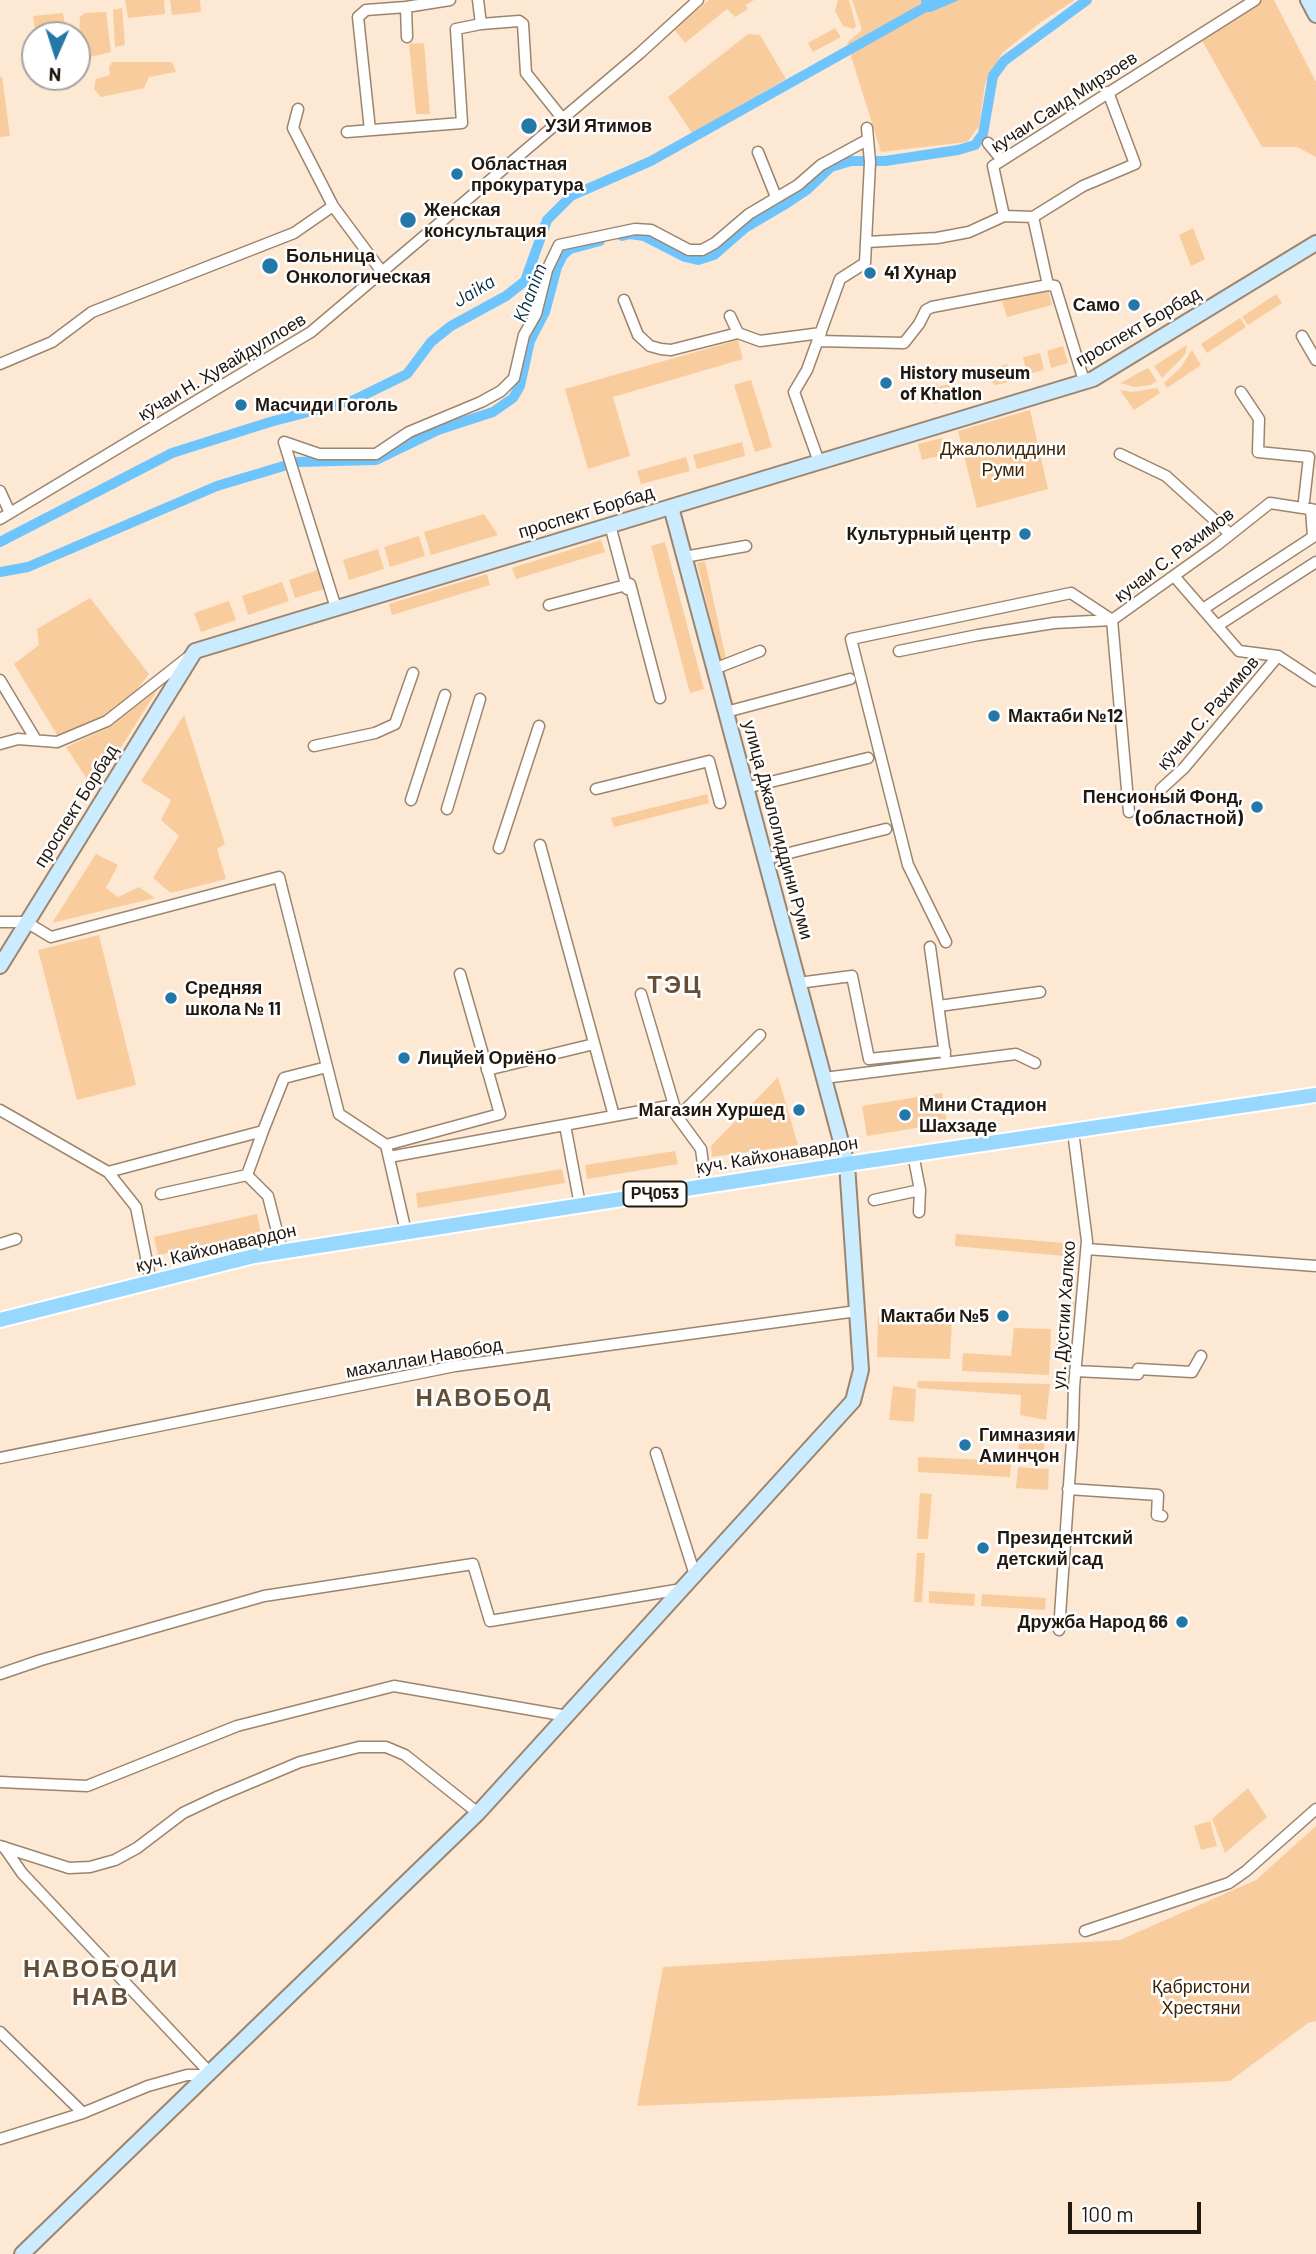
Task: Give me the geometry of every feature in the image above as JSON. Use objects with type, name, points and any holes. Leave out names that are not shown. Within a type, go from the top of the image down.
[{"type":"main road","name":"куч. Кайхонавардон","points":[[0,1321],[282,1251],[1316,1095]]},
{"type":"street","points":[[370,130],[358,17],[366,10],[450,0]]},
{"type":"street","points":[[478,0],[481,24]]},
{"type":"street","name":"кӯчаи Н. Ҳувайдуллоев","points":[[0,519],[311,332],[698,0]]},
{"type":"street","name":"кучаи Саид Мирзоев","points":[[867,242],[937,238],[969,232],[1004,216],[993,166],[1255,0]]},
{"type":"street","points":[[1308,0],[1316,15]]},
{"type":"street","points":[[406,7],[407,37]]},
{"type":"street","points":[[347,132],[462,123],[456,29],[519,21],[523,24],[526,73],[562,118]]},
{"type":"street","points":[[1005,216],[1032,217],[1083,186],[1135,164],[1108,92]]},
{"type":"street","points":[[298,109],[293,128],[333,206],[382,272]]},
{"type":"street","points":[[819,462],[794,392],[807,370],[840,279],[866,263],[870,162],[867,128]]},
{"type":"street","points":[[336,608],[284,442],[319,454],[376,454],[409,432],[481,402],[501,391],[514,378],[524,335],[536,314],[547,270],[559,245],[635,229],[651,230],[689,250],[702,250],[715,243],[749,214],[798,185],[821,165],[867,139]]},
{"type":"street","points":[[988,143],[1002,160]]},
{"type":"street","points":[[758,152],[776,197]]},
{"type":"street","points":[[0,364],[52,342],[92,312],[294,233],[333,206]]},
{"type":"street","points":[[1032,217],[1048,285]]},
{"type":"street","name":"проспект Борбад","points":[[0,966],[195,651],[1084,381],[1104,372],[1316,243]]},
{"type":"street","points":[[624,300],[638,335],[650,346],[671,349],[738,333],[760,341],[820,337],[904,344],[926,310],[932,307],[1048,285],[1055,286],[1084,381]]},
{"type":"street","points":[[730,316],[738,333]]},
{"type":"street","points":[[1302,336],[1316,360]]},
{"type":"street","points":[[1203,609],[1314,540],[1309,457],[1258,452],[1259,419],[1241,392]]},
{"type":"street","points":[[1120,454],[1166,475],[1228,533]]},
{"type":"street","points":[[0,491],[10,513]]},
{"type":"street","name":"кучаи С. Рахимов","points":[[1129,812],[1112,620],[1217,545],[1228,533],[1270,503],[1310,507]]},
{"type":"street","name":"улица Джалолиддини Руми","points":[[22,2254],[478,1813],[853,1402],[861,1370],[847,1164],[671,507]]},
{"type":"street","points":[[610,525],[657,697]]},
{"type":"street","points":[[684,556],[746,546]]},
{"type":"street","points":[[1217,626],[1316,562]]},
{"type":"street","points":[[1174,576],[1239,651],[1278,656],[1316,681]]},
{"type":"street","points":[[549,605],[626,585]]},
{"type":"street","points":[[946,942],[908,865],[851,639],[1071,593],[1112,620]]},
{"type":"street","points":[[899,651],[1054,623],[1112,620]]},
{"type":"street","points":[[0,744],[18,739],[57,742],[107,721],[195,651]]},
{"type":"street","points":[[715,669],[760,651]]},
{"type":"street","name":"кӯчаи С. Рахимов","points":[[1161,789],[1184,768],[1278,656]]},
{"type":"street","points":[[314,746],[375,733],[395,724],[413,673]]},
{"type":"street","points":[[726,712],[850,679]]},
{"type":"street","points":[[0,680],[36,740]]},
{"type":"street","points":[[411,800],[445,695]]},
{"type":"street","points":[[447,809],[480,699]]},
{"type":"street","points":[[499,848],[539,726]]},
{"type":"street","points":[[746,788],[868,758]]},
{"type":"street","points":[[596,789],[709,761],[720,803]]},
{"type":"street","points":[[765,859],[886,829]]},
{"type":"street","points":[[540,845],[614,1116]]},
{"type":"street","points":[[0,922],[26,922],[51,937],[279,877],[339,1114],[386,1145],[406,1232]]},
{"type":"street","points":[[930,947],[946,1063]]},
{"type":"street","points":[[386,1145],[500,1114],[460,974]]},
{"type":"street","points":[[798,983],[852,976],[869,1059],[945,1051]]},
{"type":"street","points":[[939,1006],[1040,992]]},
{"type":"street","points":[[641,994],[678,1117],[701,1149],[706,1186]]},
{"type":"street","points":[[678,1117],[760,1035]]},
{"type":"street","points":[[487,1070],[594,1044]]},
{"type":"street","points":[[824,1079],[1016,1054],[1035,1063]]},
{"type":"street","points":[[247,1175],[284,1078],[327,1066]]},
{"type":"street","points":[[389,1157],[674,1105]]},
{"type":"street","points":[[0,1110],[108,1172],[136,1207],[151,1282]]},
{"type":"street","points":[[565,1125],[580,1205]]},
{"type":"street","points":[[108,1172],[263,1131]]},
{"type":"street","name":"ул. Дустии Халкхо","points":[[1059,1630],[1075,1371],[1087,1248],[1073,1131]]},
{"type":"street","points":[[913,1154],[920,1190],[919,1212]]},
{"type":"street","points":[[162,1194],[247,1175]]},
{"type":"street","points":[[247,1175],[268,1195],[282,1251]]},
{"type":"street","points":[[874,1200],[920,1190]]},
{"type":"street","points":[[0,1244],[16,1240]]},
{"type":"street","points":[[1087,1248],[1316,1266]]},
{"type":"street","name":"махаллаи Навобод","points":[[0,1458],[455,1366],[857,1311]]},
{"type":"street","points":[[1075,1371],[1192,1372],[1201,1356]]},
{"type":"street","points":[[656,1453],[695,1575]]},
{"type":"street","points":[[1068,1489],[1158,1495],[1157,1515],[1162,1516]]},
{"type":"street","points":[[0,1674],[264,1596],[473,1564],[490,1621],[682,1589]]},
{"type":"street","points":[[0,1782],[87,1786],[237,1726],[394,1686],[567,1716]]},
{"type":"street","points":[[2,1846],[69,1868],[90,1867],[115,1860],[137,1848],[183,1813],[219,1796],[300,1762],[359,1747],[386,1747],[405,1755],[478,1813]]},
{"type":"street","points":[[1085,1931],[1230,1883],[1316,1809]]},
{"type":"street","points":[[2,1846],[22,1873],[209,2074]]},
{"type":"street","points":[[0,2032],[83,2113]]},
{"type":"street","points":[[0,2139],[83,2113],[148,2086],[187,2075],[209,2074]]},
{"type":"green space","points":[[125,0],[164,0],[165,14],[128,18]]},
{"type":"green space","points":[[170,0],[200,0],[201,12],[172,15]]},
{"type":"green space","points":[[709,0],[754,0],[746,5],[748,9],[735,17],[727,9],[685,43],[674,29]]},
{"type":"green space","points":[[838,0],[849,0],[856,26],[854,29],[843,26],[835,11]]},
{"type":"green space","points":[[852,0],[1075,0],[1041,22],[1002,53],[985,84],[979,126],[967,142],[881,152],[847,43],[862,30]]},
{"type":"green space","points":[[1256,0],[1274,0],[1316,82],[1316,157],[1297,147],[1262,147],[1200,37]]},
{"type":"green space","points":[[122,8],[125,45],[115,47],[113,10]]},
{"type":"green space","points":[[106,12],[111,52],[91,57],[91,21],[80,21],[85,13]]},
{"type":"green space","points":[[63,13],[64,21],[34,21],[33,16]]},
{"type":"green space","points":[[835,28],[841,37],[813,52],[808,43]]},
{"type":"green space","points":[[748,34],[760,35],[786,79],[692,133],[668,97]]},
{"type":"green space","points":[[424,43],[430,114],[416,114],[409,44]]},
{"type":"green space","points":[[112,62],[172,62],[176,72],[149,77],[144,88],[101,97],[94,89],[96,79],[110,75],[109,67]]},
{"type":"green space","points":[[0,77],[10,136],[0,137]]},
{"type":"green space","points":[[1193,228],[1205,259],[1191,266],[1179,235]]},
{"type":"green space","points":[[1048,289],[1052,305],[1007,317],[1002,301]]},
{"type":"green space","points":[[1276,294],[1282,303],[1248,325],[1242,317]]},
{"type":"green space","points":[[1240,318],[1246,327],[1207,353],[1201,344]]},
{"type":"green space","points":[[738,340],[743,359],[613,397],[630,456],[588,469],[565,389]]},
{"type":"green space","points":[[1187,345],[1185,354],[1162,378],[1154,366]]},
{"type":"green space","points":[[1063,346],[1068,363],[1051,368],[1047,351]]},
{"type":"green space","points":[[1192,350],[1201,365],[1167,388],[1164,383],[1181,367]]},
{"type":"green space","points":[[1040,353],[1044,370],[1027,374],[1023,357]]},
{"type":"green space","points":[[1007,364],[1012,381],[996,385],[987,379],[985,372]]},
{"type":"green space","points":[[1148,368],[1157,381],[1150,385],[1135,387],[1120,383]]},
{"type":"green space","points":[[751,380],[772,447],[755,452],[734,385]]},
{"type":"green space","points":[[937,384],[938,387],[949,384],[953,398],[934,404],[929,386]]},
{"type":"green space","points":[[1157,388],[1160,393],[1134,410],[1120,390],[1132,392]]},
{"type":"green space","name":"Джалолиддини Руми","points":[[1030,410],[1048,489],[977,508],[958,431]]},
{"type":"green space","points":[[942,438],[947,454],[922,460],[918,444]]},
{"type":"green space","points":[[742,442],[745,456],[697,469],[693,455]]},
{"type":"green space","points":[[686,457],[690,471],[641,484],[637,471]]},
{"type":"green space","points":[[484,514],[498,535],[431,555],[424,532]]},
{"type":"green space","points":[[419,536],[425,556],[390,567],[384,547]]},
{"type":"green space","points":[[601,540],[605,552],[516,579],[512,568]]},
{"type":"green space","points":[[665,542],[704,689],[690,693],[651,546]]},
{"type":"green space","points":[[378,549],[384,569],[349,580],[343,560]]},
{"type":"green space","points":[[705,561],[726,659],[721,661],[697,563]]},
{"type":"green space","points":[[318,570],[324,589],[295,598],[289,580]]},
{"type":"green space","points":[[487,574],[490,585],[392,615],[389,604]]},
{"type":"green space","points":[[282,582],[289,601],[248,615],[242,596]]},
{"type":"green space","points":[[90,598],[149,674],[135,692],[107,716],[59,738],[14,664],[39,645],[37,629]]},
{"type":"green space","points":[[229,601],[236,620],[201,632],[194,613]]},
{"type":"green space","points":[[158,689],[94,790],[66,747],[108,728]]},
{"type":"green space","points":[[184,715],[225,844],[217,849],[226,879],[171,893],[153,878],[179,836],[161,820],[171,800],[141,781]]},
{"type":"green space","points":[[707,794],[709,803],[614,827],[611,818]]},
{"type":"green space","points":[[96,854],[118,865],[106,888],[118,897],[139,887],[155,898],[52,923]]},
{"type":"green space","points":[[99,935],[136,1085],[77,1100],[38,950]]},
{"type":"green space","points":[[778,1077],[798,1145],[712,1157],[711,1146]]},
{"type":"green space","name":"Мини Стадион Шахзаде","points":[[942,1093],[947,1123],[867,1136],[862,1106]]},
{"type":"green space","points":[[675,1151],[678,1164],[587,1179],[585,1165]]},
{"type":"green space","points":[[562,1169],[565,1183],[418,1208],[416,1193]]},
{"type":"green space","points":[[257,1214],[261,1233],[158,1255],[154,1237]]},
{"type":"green space","points":[[956,1234],[1076,1244],[1075,1257],[955,1246]]},
{"type":"green space","points":[[1065,1302],[1075,1302],[1074,1307],[1067,1307],[1063,1356],[1055,1355],[1060,1308]]},
{"type":"green space","points":[[878,1316],[952,1318],[950,1359],[877,1357]]},
{"type":"green space","points":[[1014,1328],[1051,1329],[1049,1375],[962,1371],[963,1353],[1011,1356]]},
{"type":"green space","points":[[918,1381],[1050,1384],[1046,1420],[1020,1415],[1021,1395],[917,1388]]},
{"type":"green space","points":[[893,1386],[916,1389],[914,1422],[889,1420]]},
{"type":"green space","points":[[1046,1429],[1043,1460],[1018,1459],[1019,1438],[1032,1431]]},
{"type":"green space","points":[[918,1457],[1011,1461],[1010,1477],[918,1472]]},
{"type":"green space","points":[[1018,1467],[1049,1469],[1048,1490],[1016,1488]]},
{"type":"green space","points":[[920,1493],[932,1494],[928,1539],[917,1539]]},
{"type":"green space","points":[[917,1553],[925,1553],[922,1602],[914,1602]]},
{"type":"green space","points":[[929,1591],[975,1594],[974,1606],[929,1603]]},
{"type":"green space","points":[[982,1594],[1046,1598],[1045,1610],[981,1606]]},
{"type":"green space","points":[[1248,1788],[1267,1817],[1225,1853],[1212,1819]]},
{"type":"green space","points":[[1210,1821],[1217,1846],[1201,1850],[1194,1826]]},
{"type":"green space","name":"Қабристони Хрестяни","points":[[1316,1826],[1316,2021],[1308,2023],[1230,2081],[637,2106],[663,1967],[1120,1940],[1256,1880]]},
{"type":"water","points":[[921,0],[959,0],[926,12],[922,9]]},
{"type":"waterway","name":"Khanim","points":[[622,236],[644,236],[685,257],[698,260],[714,255],[745,228],[808,189],[831,167],[851,161],[885,161],[975,145],[983,134],[993,76],[1004,61],[1087,0]]},
{"type":"waterway","name":"Jaika","points":[[0,542],[172,453],[270,422],[354,400],[407,374],[431,342],[451,326],[506,296],[525,281],[547,220],[571,196],[651,161],[922,9]]},
{"type":"waterway","name":"Khanim","points":[[0,572],[28,567],[217,486],[297,462],[376,460],[438,430],[493,412],[513,398],[520,386],[530,341],[545,312],[557,267],[563,255],[570,249],[600,241]]},
{"type":"place","name":"УЗИ Ятимов","points":[[529,126]]},
{"type":"place","name":"Областная прокуратура","points":[[457,174]]},
{"type":"place","name":"Женская консультация","points":[[408,220]]},
{"type":"place","name":"Больница Онкологическая","points":[[270,266]]},
{"type":"place","name":"41 Хунар","points":[[870,273]]},
{"type":"place","name":"Само","points":[[1134,305]]},
{"type":"place","name":"History museum of Khatlon","points":[[886,383]]},
{"type":"place","name":"Масчиди Гоголь","points":[[241,405]]},
{"type":"place","name":"Культурный центр","points":[[1025,534]]},
{"type":"place","name":"Мактаби №12","points":[[994,716]]},
{"type":"place","name":"Пенсионый Фонд, (областной)","points":[[1257,807]]},
{"type":"place","name":"Средняя школа № 11","points":[[171,998]]},
{"type":"place","name":"Лицйей Ориёно","points":[[404,1058]]},
{"type":"place","name":"Магазин Хуршед","points":[[799,1110]]},
{"type":"place","name":"Мини Стадион Шахзаде","points":[[905,1115]]},
{"type":"place","name":"Мактаби №5","points":[[1003,1316]]},
{"type":"place","name":"Гимназияи Аминҷон","points":[[965,1445]]},
{"type":"place","name":"Президентский детский сад","points":[[983,1548]]},
{"type":"place","name":"Дружба Народ 66","points":[[1182,1622]]},
{"type":"district","name":"ТЭЦ","points":[[675,985]]},
{"type":"district","name":"НАВОБОД","points":[[484,1398]]},
{"type":"district","name":"НАВОБОДИ НАВ","points":[[101,1983]]}]
